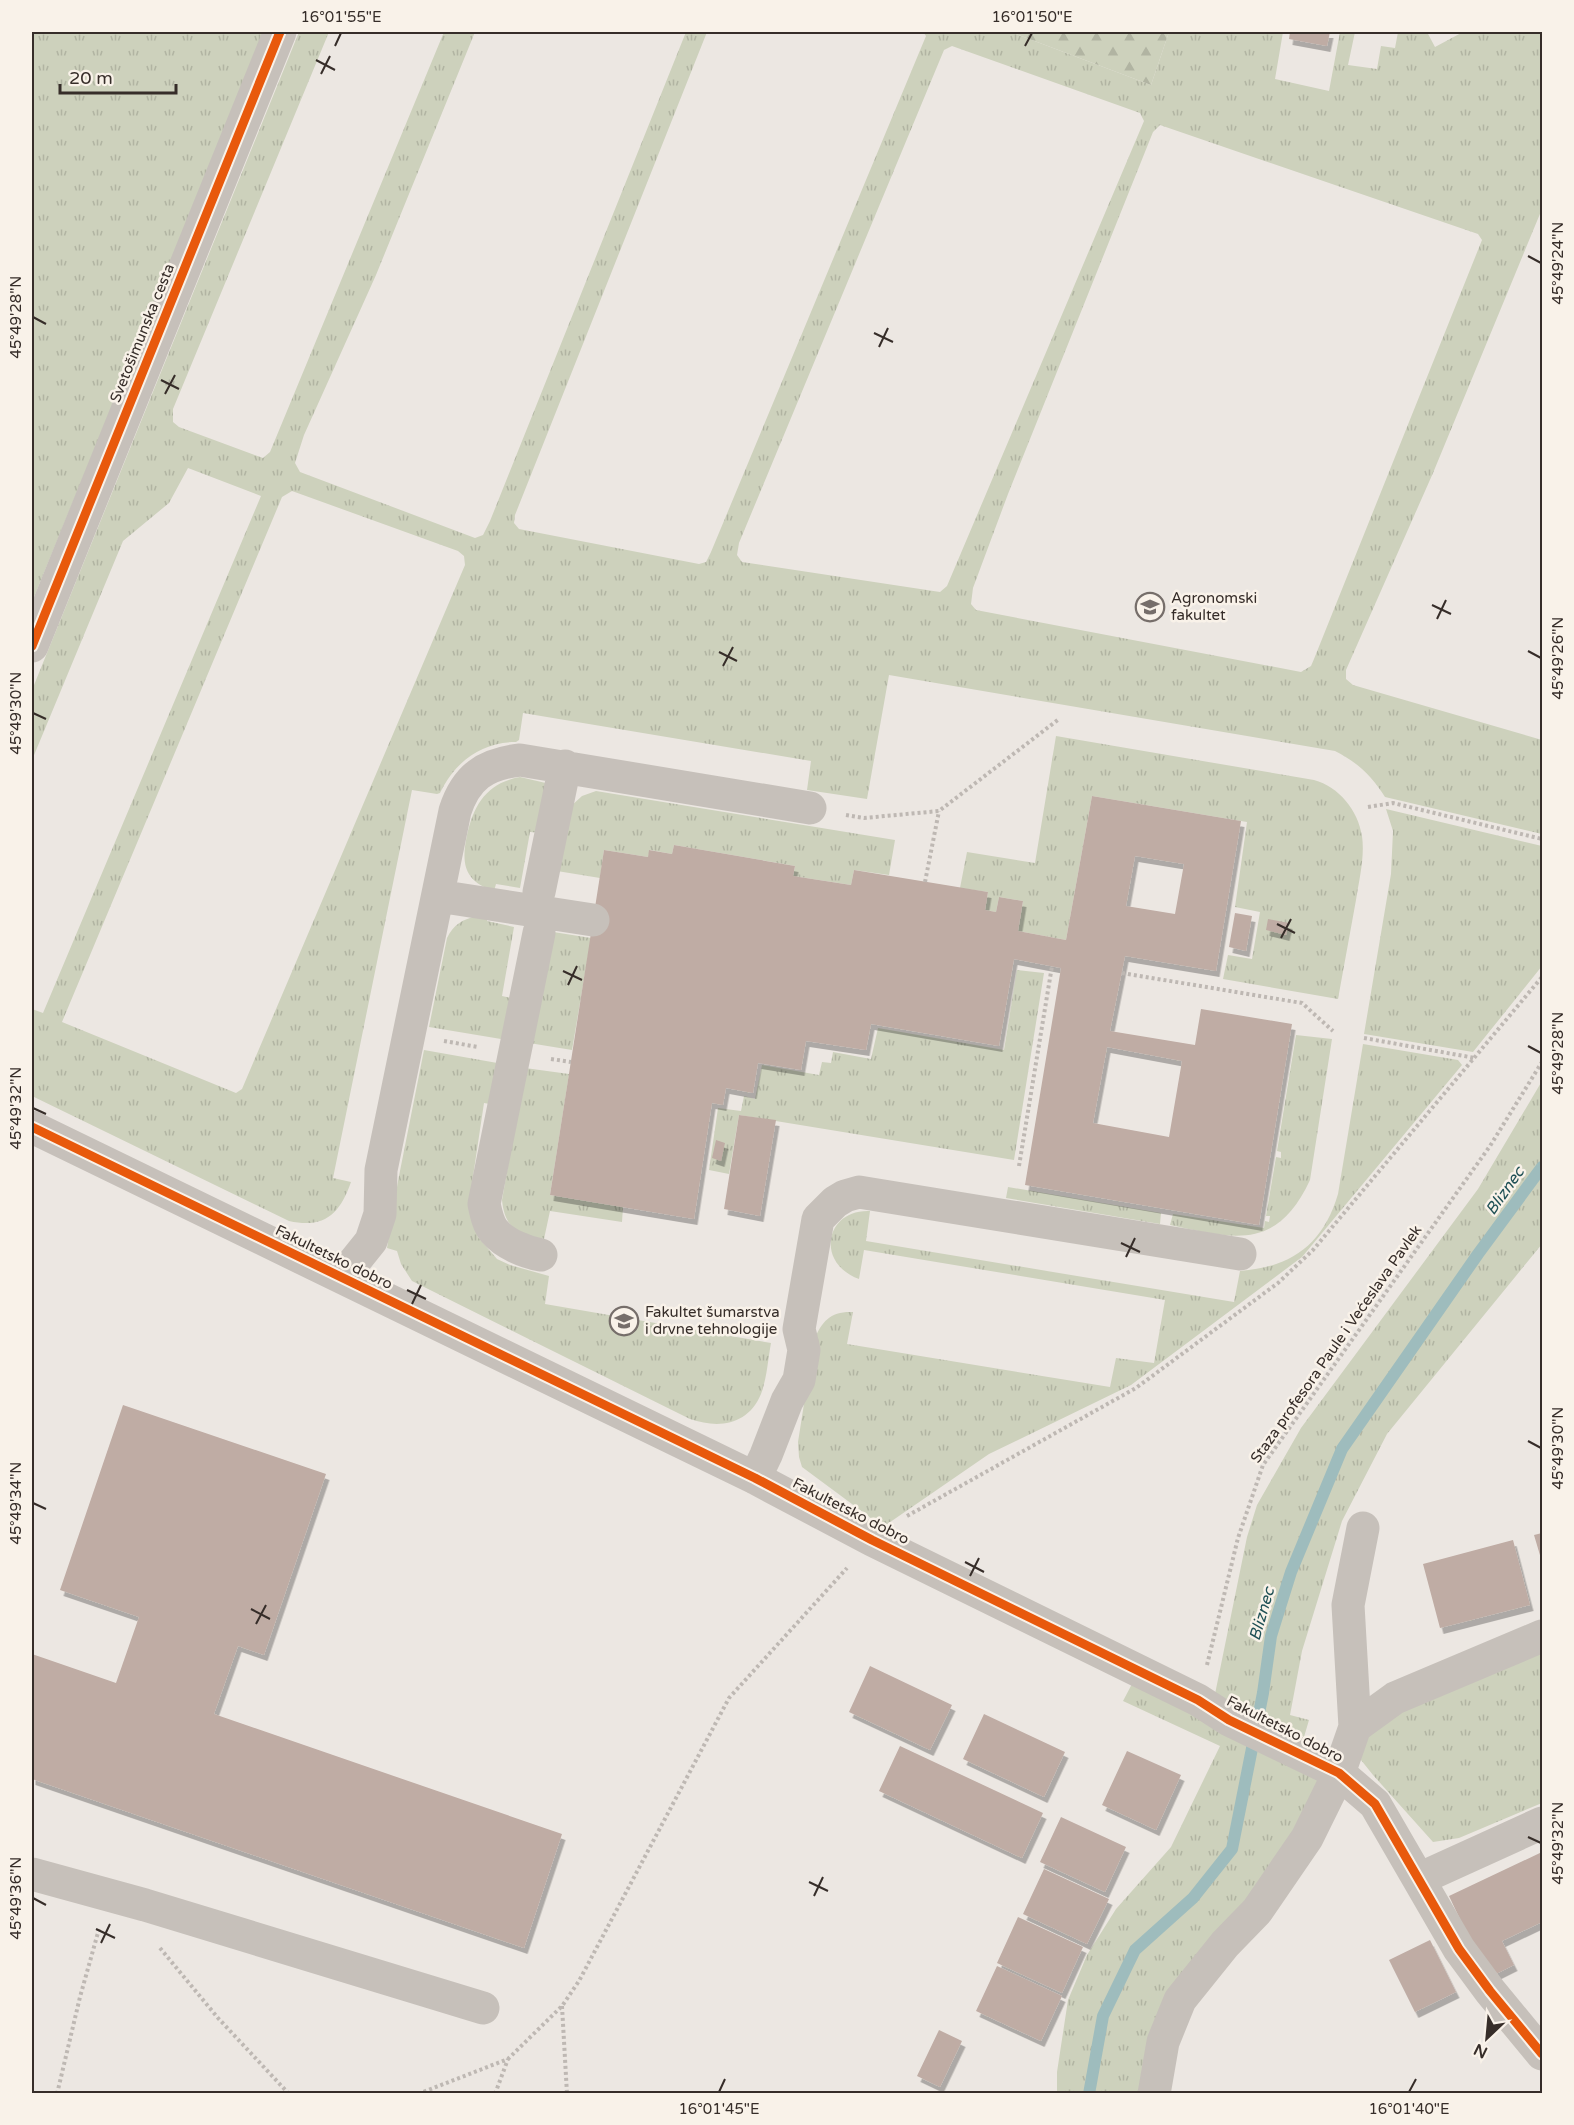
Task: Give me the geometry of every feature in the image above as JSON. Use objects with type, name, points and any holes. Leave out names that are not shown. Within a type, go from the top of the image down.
[{"type":"street","name":"Svetošimunska cesta","points":[[32,646],[280,32]]},
{"type":"street","points":[[342,1277],[372,1241],[381,1214],[381,1170],[454,811],[459,797],[472,779],[483,770],[520,760],[810,808]]},
{"type":"street","points":[[538,892],[565,766]]},
{"type":"street","points":[[438,896],[593,920]]},
{"type":"street","points":[[539,933],[484,1204],[494,1231],[514,1246],[541,1255]]},
{"type":"street","name":"Fakultetsko dobro","points":[[32,1127],[755,1478],[872,1540],[1198,1700],[1229,1720],[1339,1773],[1376,1804],[1459,1949],[1542,2054]]},
{"type":"street","points":[[755,1478],[787,1401],[799,1380],[804,1350],[799,1329],[818,1219],[835,1202],[845,1196],[859,1192],[1240,1254]]},
{"type":"street","points":[[1154,2094],[1163,2042],[1180,2000],[1225,1944],[1257,1911],[1307,1838],[1339,1773],[1355,1726],[1348,1605],[1363,1528]]},
{"type":"street","points":[[1355,1726],[1395,1698],[1542,1636]]},
{"type":"street","points":[[1419,1879],[1542,1823]]},
{"type":"street","points":[[32,1874],[145,1905],[483,2008]]},
{"type":"path","points":[[810,808],[864,818],[939,811],[1059,719]]},
{"type":"path","points":[[1368,807],[1393,803],[1542,839]]},
{"type":"path","points":[[925,882],[939,811]]},
{"type":"path","points":[[1019,1166],[1052,966]]},
{"type":"path","points":[[1122,972],[1302,1003],[1333,1031]]},
{"type":"path","points":[[1364,1038],[1475,1058]]},
{"type":"path","points":[[418,2094],[508,2059],[562,2006],[579,1981],[729,1698],[855,1559]]},
{"type":"path","points":[[57,2094],[80,1997],[108,1895]]},
{"type":"path","points":[[145,1905],[154,1941],[218,2018],[289,2094]]},
{"type":"path","points":[[562,2006],[567,2094]]},
{"type":"path","points":[[495,2094],[508,2059]]},
{"type":"green space","points":[[32,32],[265,32],[32,602]]},
{"type":"green space","points":[[299,32],[329,32],[173,409],[173,422],[179,427],[263,458],[270,452],[444,32],[475,32],[376,275],[304,435],[295,463],[300,472],[475,538],[483,535],[686,32],[707,32],[515,515],[514,523],[519,529],[699,564],[706,562],[711,552],[926,36],[923,32],[1011,32],[1151,85],[1169,32],[1283,32],[1275,79],[1329,91],[1340,32],[1355,32],[1348,65],[1377,69],[1381,46],[1395,48],[1398,32],[1427,32],[1435,47],[1463,32],[1542,32],[1542,209],[1433,473],[1346,670],[1346,679],[1353,685],[1542,740],[1542,834],[1385,797],[1363,770],[1335,751],[889,675],[867,799],[807,790],[811,761],[523,713],[519,740],[491,746],[470,756],[453,772],[440,793],[412,790],[333,1178],[351,1182],[336,1211],[321,1221],[301,1223],[289,1221],[32,1096],[32,1009],[43,1013],[261,496],[188,468],[169,503],[123,541],[32,760],[32,690]],"holes":[[[952,46],[1140,113],[1144,121],[947,586],[940,592],[742,562],[737,555],[739,543],[944,50]],[[1160,125],[1478,234],[1482,240],[1314,659],[1311,666],[1301,672],[976,610],[971,604],[973,588],[1008,494],[1153,132]],[[292,491],[458,551],[464,556],[465,565],[242,1089],[236,1093],[62,1022],[282,497]]]},
{"type":"green space","points":[[1011,32],[1169,32],[1151,85]]},
{"type":"green space","points":[[1056,736],[1314,780],[1339,794],[1352,809],[1360,826],[1363,852],[1338,999],[1223,979],[1228,955],[1252,959],[1260,912],[1235,907],[1247,822],[1092,796],[1066,940],[1018,931],[1023,901],[999,897],[996,912],[985,910],[988,892],[960,888],[967,852],[1035,863]]},
{"type":"green space","points":[[520,777],[550,784],[542,833],[530,832],[520,888],[496,884],[494,891],[476,882],[467,870],[464,855],[467,835],[478,805],[484,797],[499,784]]},
{"type":"green space","points":[[596,791],[895,840],[889,875],[854,870],[851,885],[793,876],[795,866],[674,845],[672,854],[650,850],[648,857],[604,850],[600,878],[557,871],[570,807],[582,796]]},
{"type":"green space","points":[[1386,809],[1542,846],[1542,966],[1473,1052],[1364,1034],[1391,874],[1393,831]]},
{"type":"green space","points":[[477,916],[487,916],[487,921],[514,927],[502,996],[515,999],[507,1040],[429,1027],[447,938],[459,923]]},
{"type":"green space","points":[[547,931],[591,938],[572,1050],[529,1043]]},
{"type":"green space","points":[[1017,970],[1044,973],[1014,1160],[739,1115],[729,1174],[709,1170],[718,1108],[741,1111],[744,1096],[755,1099],[762,1065],[819,1075],[822,1062],[831,1063],[833,1052],[871,1059],[878,1028],[1004,1050]]},
{"type":"green space","points":[[1296,1035],[1332,1039],[1310,1180],[1297,1203],[1283,1219],[1268,1229],[1252,1234],[1234,1236],[1215,1234],[1170,1225],[1173,1214],[1264,1228],[1265,1221],[1269,1222],[1270,1216],[1266,1216],[1276,1157],[1281,1158],[1281,1152],[1277,1151]]},
{"type":"green space","points":[[1363,1044],[1458,1060],[1462,1065],[1302,1257],[1131,1385],[989,1454],[883,1527],[802,1467],[798,1442],[814,1340],[820,1327],[833,1315],[853,1312],[847,1344],[1110,1387],[1116,1358],[1154,1363],[1165,1300],[864,1250],[859,1279],[845,1271],[836,1261],[831,1250],[831,1238],[835,1227],[843,1219],[855,1213],[870,1211],[866,1241],[1234,1302],[1240,1271],[1275,1264],[1302,1250],[1314,1240],[1332,1212],[1338,1194]]},
{"type":"green space","points":[[424,1050],[503,1064],[496,1105],[484,1103],[469,1203],[478,1237],[497,1259],[549,1276],[545,1304],[771,1343],[761,1394],[748,1412],[732,1422],[722,1424],[690,1419],[412,1281],[401,1264],[397,1251],[387,1248]]},
{"type":"green space","points":[[525,1068],[569,1074],[550,1195],[623,1207],[622,1222],[550,1211],[544,1239],[520,1232],[506,1218],[502,1200]]},
{"type":"green space","points":[[1542,1081],[1542,1244],[1387,1434],[1342,1521],[1302,1651],[1290,1715],[1309,1720],[1304,1737],[1215,1694],[1247,1537],[1257,1505],[1301,1428],[1478,1189]]},
{"type":"green space","points":[[1008,1187],[1161,1213],[1160,1224],[1006,1198]]},
{"type":"green space","points":[[1542,1652],[1542,1803],[1459,1838],[1433,1842],[1361,1760],[1362,1738],[1377,1723]]},
{"type":"green space","points":[[1133,1682],[1323,1778],[1316,1800],[1212,1949],[1148,2093],[1057,2094],[1057,2072],[1068,2000],[1087,1955],[1116,1909],[1171,1847],[1220,1746],[1123,1701]]},
{"type":"building","points":[[1290,32],[1330,32],[1327,46],[1289,39]]},
{"type":"building","points":[[1092,796],[1241,821],[1216,971],[1125,956],[1110,1031],[1195,1045],[1201,1009],[1292,1024],[1259,1225],[1025,1185],[1061,968],[1014,959],[999,1046],[871,1024],[866,1050],[806,1041],[801,1070],[758,1063],[753,1093],[726,1088],[723,1105],[712,1103],[694,1219],[550,1195],[604,850],[648,857],[649,850],[672,854],[674,845],[795,866],[793,876],[851,885],[854,870],[988,892],[985,910],[996,912],[999,897],[1023,901],[1018,931],[1066,940]],"holes":[[[1135,856],[1184,864],[1175,914],[1126,906]],[[1107,1047],[1182,1061],[1169,1137],[1093,1123]]]},
{"type":"building","points":[[1235,913],[1252,916],[1246,951],[1229,947]]},
{"type":"building","points":[[1268,919],[1289,923],[1286,935],[1266,930]]},
{"type":"building","points":[[739,1115],[776,1120],[760,1216],[724,1209]]},
{"type":"building","points":[[716,1140],[725,1143],[721,1161],[712,1158]]},
{"type":"building","points":[[123,1405],[326,1474],[264,1655],[238,1646],[214,1714],[562,1834],[524,1948],[32,1779],[32,1654],[116,1683],[139,1617],[60,1590]]},
{"type":"building","points":[[1542,1533],[1542,1562],[1534,1535]]},
{"type":"building","points":[[1513,1540],[1530,1605],[1440,1628],[1423,1564]]},
{"type":"building","points":[[870,1666],[952,1705],[930,1750],[849,1712]]},
{"type":"building","points":[[984,1714],[1065,1752],[1044,1797],[963,1759]]},
{"type":"building","points":[[900,1746],[1043,1813],[1022,1858],[879,1791]]},
{"type":"building","points":[[1127,1751],[1181,1775],[1156,1830],[1102,1805]]},
{"type":"building","points":[[1061,1817],[1126,1847],[1105,1892],[1040,1862]]},
{"type":"building","points":[[1542,1852],[1542,1922],[1502,1941],[1514,1965],[1488,1978],[1449,1896]]},
{"type":"building","points":[[1044,1869],[1109,1899],[1087,1944],[1023,1914]]},
{"type":"building","points":[[1018,1917],[1083,1947],[1062,1993],[997,1963]]},
{"type":"building","points":[[1430,1940],[1456,1992],[1415,2012],[1389,1960]]},
{"type":"building","points":[[997,1966],[1062,1996],[1041,2041],[976,2011]]},
{"type":"building","points":[[939,2030],[962,2041],[940,2087],[917,2076]]},
{"type":"waterway","name":"Bliznec","points":[[1089,2094],[1103,2016],[1135,1950],[1193,1898],[1232,1849],[1263,1693],[1271,1636],[1291,1572],[1342,1449],[1478,1254],[1542,1167]]},
{"type":"cycle path","points":[[32,646],[280,32]]},
{"type":"cycle path","points":[[32,1127],[755,1478],[872,1540],[1198,1700],[1229,1720],[1339,1773],[1375,1804],[1459,1949],[1542,2054]]},
{"type":"place","name":"Agronomski fakultet","points":[[1150,607]]},
{"type":"place","name":"Fakultet šumarstva i drvne tehnologije","points":[[624,1321]]}]
